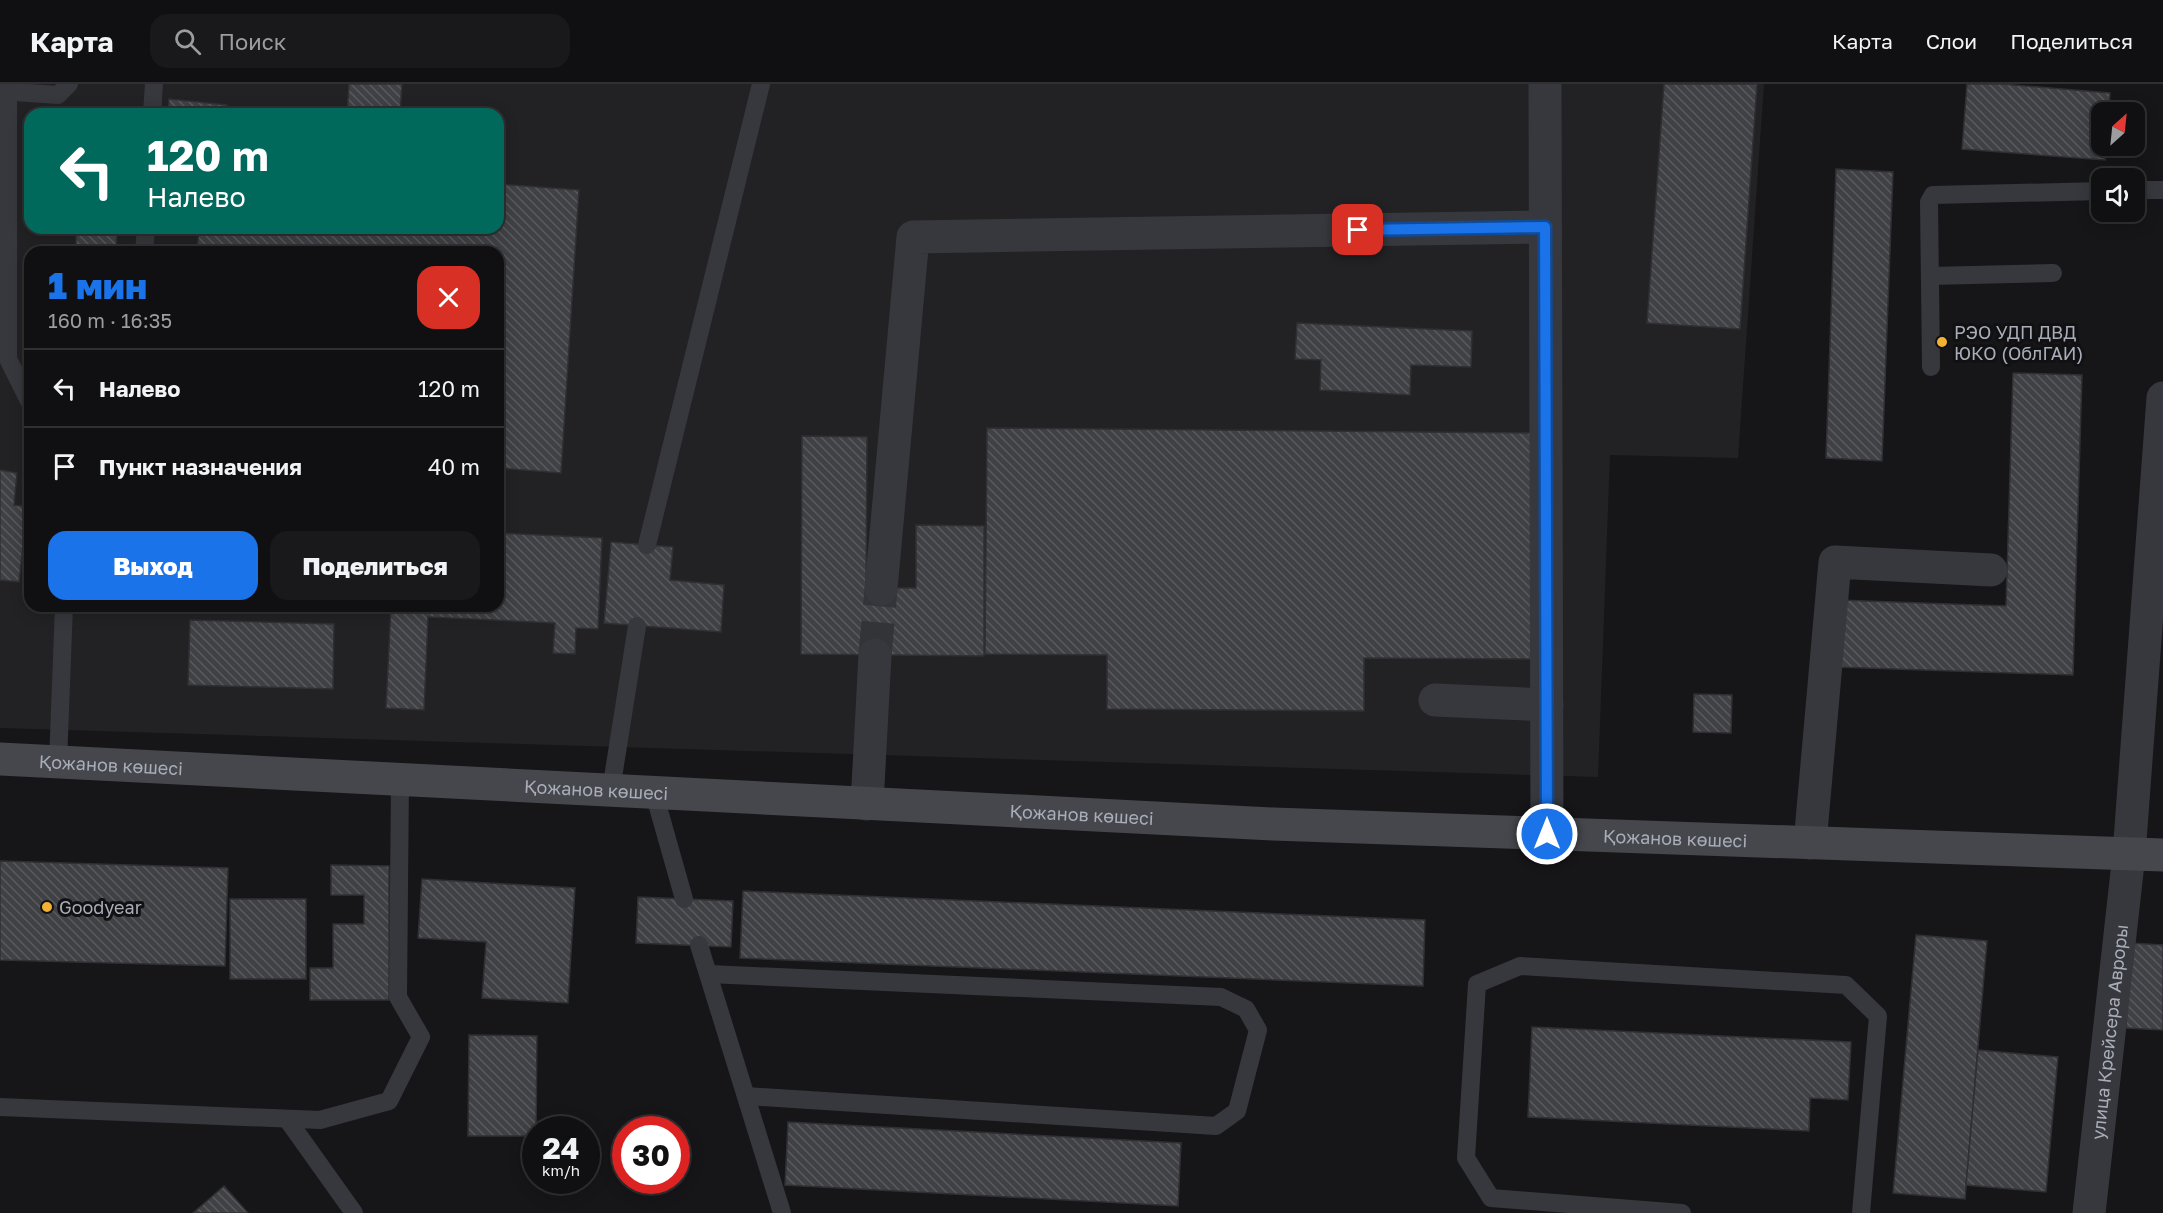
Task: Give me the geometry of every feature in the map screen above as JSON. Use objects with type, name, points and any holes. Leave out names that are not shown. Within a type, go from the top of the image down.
[{"type":"main road","name":"Қожанов көшесі","points":[[0,759],[1273,824],[2163,855]]},
{"type":"street","points":[[1545,84],[1547,834]]},
{"type":"street","points":[[881,589],[913,237],[1545,227]]},
{"type":"street","name":"улица Крейсера Авроры","points":[[2089,1213],[2129,854],[2161,465],[2163,398]]},
{"type":"street","points":[[1810,843],[1835,562],[1991,570]]},
{"type":"street","points":[[867,804],[875,655]]},
{"type":"street","points":[[1435,700],[1547,705]]},
{"type":"lane","points":[[24,391],[8,359],[4,92],[58,95],[69,84]]},
{"type":"lane","points":[[153,108],[154,84]]},
{"type":"lane","points":[[647,545],[761,84]]},
{"type":"lane","points":[[2145,190],[2163,190]]},
{"type":"lane","points":[[1930,367],[1929,202],[1933,195],[2091,191]]},
{"type":"lane","points":[[1929,276],[2053,273]]},
{"type":"lane","points":[[58,762],[64,612]]},
{"type":"lane","points":[[611,790],[637,626]]},
{"type":"lane","points":[[0,1107],[320,1120],[389,1101],[422,1037],[398,997],[400,779]]},
{"type":"lane","points":[[654,793],[684,899]]},
{"type":"lane","points":[[699,945],[746,1096],[788,1213]]},
{"type":"lane","points":[[1682,1213],[1491,1198],[1466,1158],[1477,984],[1520,966],[1846,985],[1878,1016],[1861,1213]]},
{"type":"lane","points":[[709,974],[1221,998],[1246,1009],[1258,1030],[1238,1111],[1216,1126],[746,1096]]},
{"type":"lane","points":[[287,1119],[354,1213]]},
{"type":"shaded area","points":[[0,84],[1764,84],[1738,458],[1610,455],[1598,777],[0,728]]},
{"type":"building","points":[[349,84],[402,84],[400,108],[347,108]]},
{"type":"building","points":[[1664,84],[1757,84],[1740,329],[1647,323]]},
{"type":"building","points":[[1967,84],[2002,84],[2110,93],[2110,102],[2091,102],[2091,156],[2105,156],[2105,160],[1962,149]]},
{"type":"building","points":[[169,99],[227,105],[227,108],[168,108]]},
{"type":"building","points":[[1836,169],[1893,172],[1882,461],[1826,458]]},
{"type":"building","points":[[504,184],[579,190],[561,473],[504,468],[504,246],[198,246],[198,234],[504,234]]},
{"type":"building","points":[[76,234],[117,234],[116,246],[76,246]]},
{"type":"building","points":[[1297,323],[1472,331],[1471,367],[1411,365],[1410,395],[1320,390],[1321,360],[1295,359]]},
{"type":"building","points":[[2013,373],[2082,375],[2073,675],[1836,667],[1838,600],[2006,606]]},
{"type":"building","points":[[987,428],[1537,433],[1535,659],[1364,658],[1364,711],[1107,709],[1107,655],[985,654]]},
{"type":"building","points":[[802,436],[867,437],[866,588],[916,588],[916,525],[984,526],[984,656],[801,654]]},
{"type":"building","points":[[0,470],[17,473],[14,505],[24,506],[24,538],[19,582],[0,580]]},
{"type":"building","points":[[504,533],[602,538],[598,629],[576,628],[575,654],[553,653],[555,623],[428,617],[424,710],[386,708],[391,612],[504,612]]},
{"type":"building","points":[[611,542],[673,547],[670,580],[724,585],[721,632],[604,623]]},
{"type":"building","points":[[190,620],[334,624],[333,689],[188,685]]},
{"type":"building","points":[[1694,694],[1732,695],[1731,733],[1693,732]]},
{"type":"building","points":[[0,861],[228,868],[225,966],[0,960]]},
{"type":"building","points":[[331,865],[389,866],[389,1000],[310,1000],[310,968],[333,968],[333,924],[364,924],[364,895],[331,895]]},
{"type":"building","points":[[422,879],[575,888],[568,1003],[482,998],[486,942],[418,938]]},
{"type":"building","points":[[743,891],[1425,920],[1423,986],[740,958]]},
{"type":"building","points":[[638,897],[733,901],[731,947],[636,943]]},
{"type":"building","points":[[230,899],[306,899],[306,979],[230,979]]},
{"type":"building","points":[[1916,935],[1987,941],[1965,1199],[1893,1193]]},
{"type":"building","points":[[2130,943],[2163,945],[2163,1030],[2126,1028]]},
{"type":"building","points":[[1532,1027],[1851,1042],[1848,1100],[1810,1098],[1809,1131],[1528,1117]]},
{"type":"building","points":[[469,1035],[537,1036],[536,1116],[522,1116],[522,1136],[468,1136]]},
{"type":"building","points":[[1978,1050],[2058,1057],[2046,1192],[1966,1185]]},
{"type":"building","points":[[788,1122],[1181,1143],[1178,1206],[785,1185]]},
{"type":"building","points":[[224,1186],[248,1213],[193,1213]]},
{"type":"tunnel","points":[[875,655],[881,589]]},
{"type":"place","name":"РЭО УДП ДВД ЮКО (ОблГАИ)","points":[[1942,342]]},
{"type":"place","name":"Goodyear","points":[[47,907]]},
{"type":"route","points":[[1358,230],[1545,227],[1547,834]]}]
